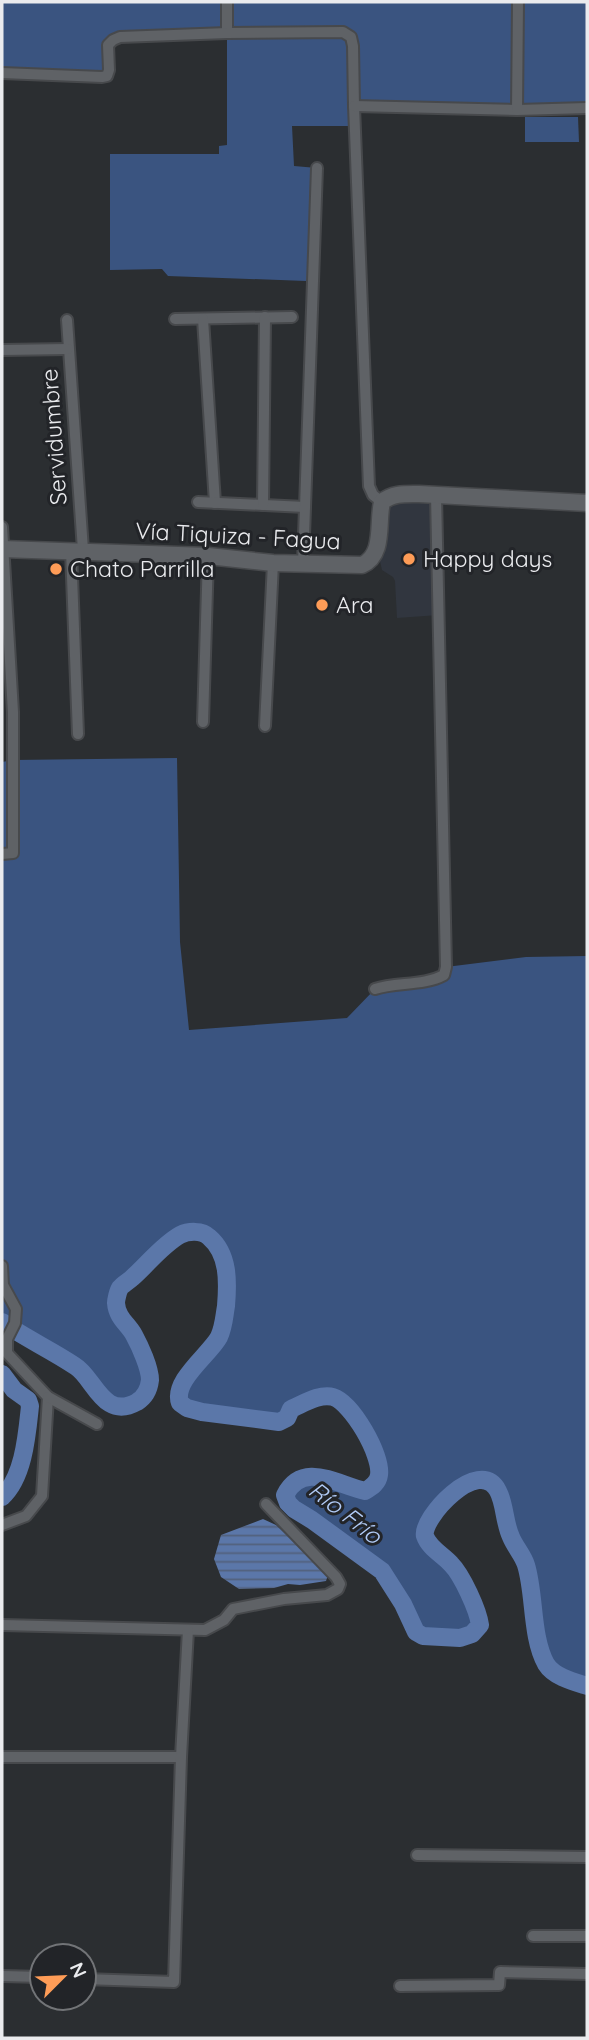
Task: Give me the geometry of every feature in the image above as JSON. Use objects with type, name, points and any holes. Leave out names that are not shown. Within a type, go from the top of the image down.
[{"type":"street","points":[[227,2],[227,33]]},
{"type":"street","points":[[517,110],[518,2]]},
{"type":"street","points":[[2,73],[107,76],[108,45],[120,37],[343,32],[351,37],[369,486],[373,495],[382,502],[397,494],[587,503]]},
{"type":"street","points":[[354,106],[517,110],[587,108]]},
{"type":"street","points":[[303,564],[317,168]]},
{"type":"street","points":[[263,505],[265,317]]},
{"type":"street","points":[[175,319],[292,317]]},
{"type":"street","points":[[203,319],[215,503]]},
{"type":"street","name":"Servidumbre","points":[[67,320],[77,550],[78,734]]},
{"type":"street","points":[[2,350],[68,349]]},
{"type":"street","points":[[374,989],[436,979],[444,975],[446,967],[436,495]]},
{"type":"street","points":[[198,502],[305,507]]},
{"type":"street","name":"Vía Tiquiza - Fagua","points":[[3,549],[77,550],[208,556],[273,563],[362,565],[374,556],[377,548],[382,502]]},
{"type":"street","points":[[2,527],[13,712],[13,853],[2,855]]},
{"type":"street","points":[[204,722],[208,556]]},
{"type":"street","points":[[265,726],[273,563]]},
{"type":"street","points":[[2,1266],[3,1285],[16,1309],[15,1323],[7,1339],[7,1353],[48,1397],[97,1424]]},
{"type":"street","points":[[2,1525],[26,1516],[42,1496],[48,1397]]},
{"type":"street","points":[[2,1625],[205,1630],[224,1620],[233,1609],[284,1599],[327,1595],[338,1589],[341,1584],[336,1577],[266,1504]]},
{"type":"street","points":[[98,1979],[174,1982],[188,1630]]},
{"type":"street","points":[[2,1757],[181,1757]]},
{"type":"street","points":[[417,1855],[587,1857]]},
{"type":"street","points":[[533,1936],[587,1936]]},
{"type":"street","points":[[400,1986],[499,1985],[500,1972],[587,1974]]},
{"type":"street","points":[[2,1976],[28,1977]]},
{"type":"shaded area","points":[[2,2],[587,2],[587,108],[354,106],[355,126],[292,126],[294,166],[317,168],[314,269],[306,281],[168,276],[162,269],[110,270],[110,154],[219,154],[219,146],[227,145],[227,33],[113,40],[107,76],[2,73]]},
{"type":"shaded area","points":[[525,117],[578,117],[579,142],[525,142]]},
{"type":"shaded area","name":"Happy days","points":[[436,495],[439,615],[397,618],[395,581],[382,570],[377,548],[382,502]]},
{"type":"shaded area","points":[[177,758],[180,942],[189,1030],[347,1018],[375,989],[436,980],[446,967],[526,957],[587,956],[587,1686],[569,1681],[551,1671],[546,1663],[534,1622],[526,1563],[511,1537],[497,1488],[488,1482],[469,1482],[451,1493],[425,1529],[431,1545],[451,1564],[459,1576],[473,1602],[480,1625],[472,1634],[460,1638],[423,1636],[416,1632],[403,1604],[382,1571],[294,1509],[285,1495],[292,1485],[311,1477],[332,1480],[365,1491],[376,1483],[379,1466],[371,1443],[357,1419],[341,1401],[323,1396],[292,1408],[287,1418],[279,1422],[202,1412],[180,1403],[181,1386],[186,1377],[219,1337],[226,1306],[224,1260],[216,1244],[203,1233],[187,1233],[173,1239],[119,1289],[116,1303],[118,1313],[132,1331],[150,1375],[148,1390],[137,1402],[116,1406],[107,1401],[82,1371],[2,1322],[2,762]]},
{"type":"shaded area","points":[[263,1519],[276,1525],[328,1575],[326,1581],[274,1588],[239,1589],[221,1577],[214,1559],[221,1535]]},
{"type":"waterway","name":"Río Frío","points":[[2,1322],[82,1371],[107,1402],[116,1406],[137,1402],[148,1390],[150,1375],[132,1331],[118,1313],[116,1303],[119,1289],[173,1239],[187,1233],[203,1233],[216,1244],[224,1260],[226,1306],[219,1337],[186,1377],[181,1386],[180,1403],[202,1412],[279,1422],[287,1418],[291,1409],[323,1396],[341,1401],[357,1419],[371,1443],[379,1466],[376,1483],[365,1491],[332,1480],[311,1477],[292,1485],[285,1495],[294,1509],[382,1571],[403,1604],[416,1632],[423,1636],[460,1638],[472,1634],[480,1625],[473,1602],[460,1576],[425,1536],[432,1517],[452,1494],[478,1480],[489,1482],[498,1491],[509,1531],[526,1565],[535,1628],[546,1664],[559,1676],[587,1686]]},
{"type":"waterway","name":"Río Frío","points":[[2,1374],[14,1390],[28,1400],[30,1406],[20,1467],[2,1497]]},
{"type":"place","name":"Happy days","points":[[409,559]]},
{"type":"place","name":"Chato Parrilla","points":[[56,569]]},
{"type":"place","name":"Ara","points":[[322,605]]}]
